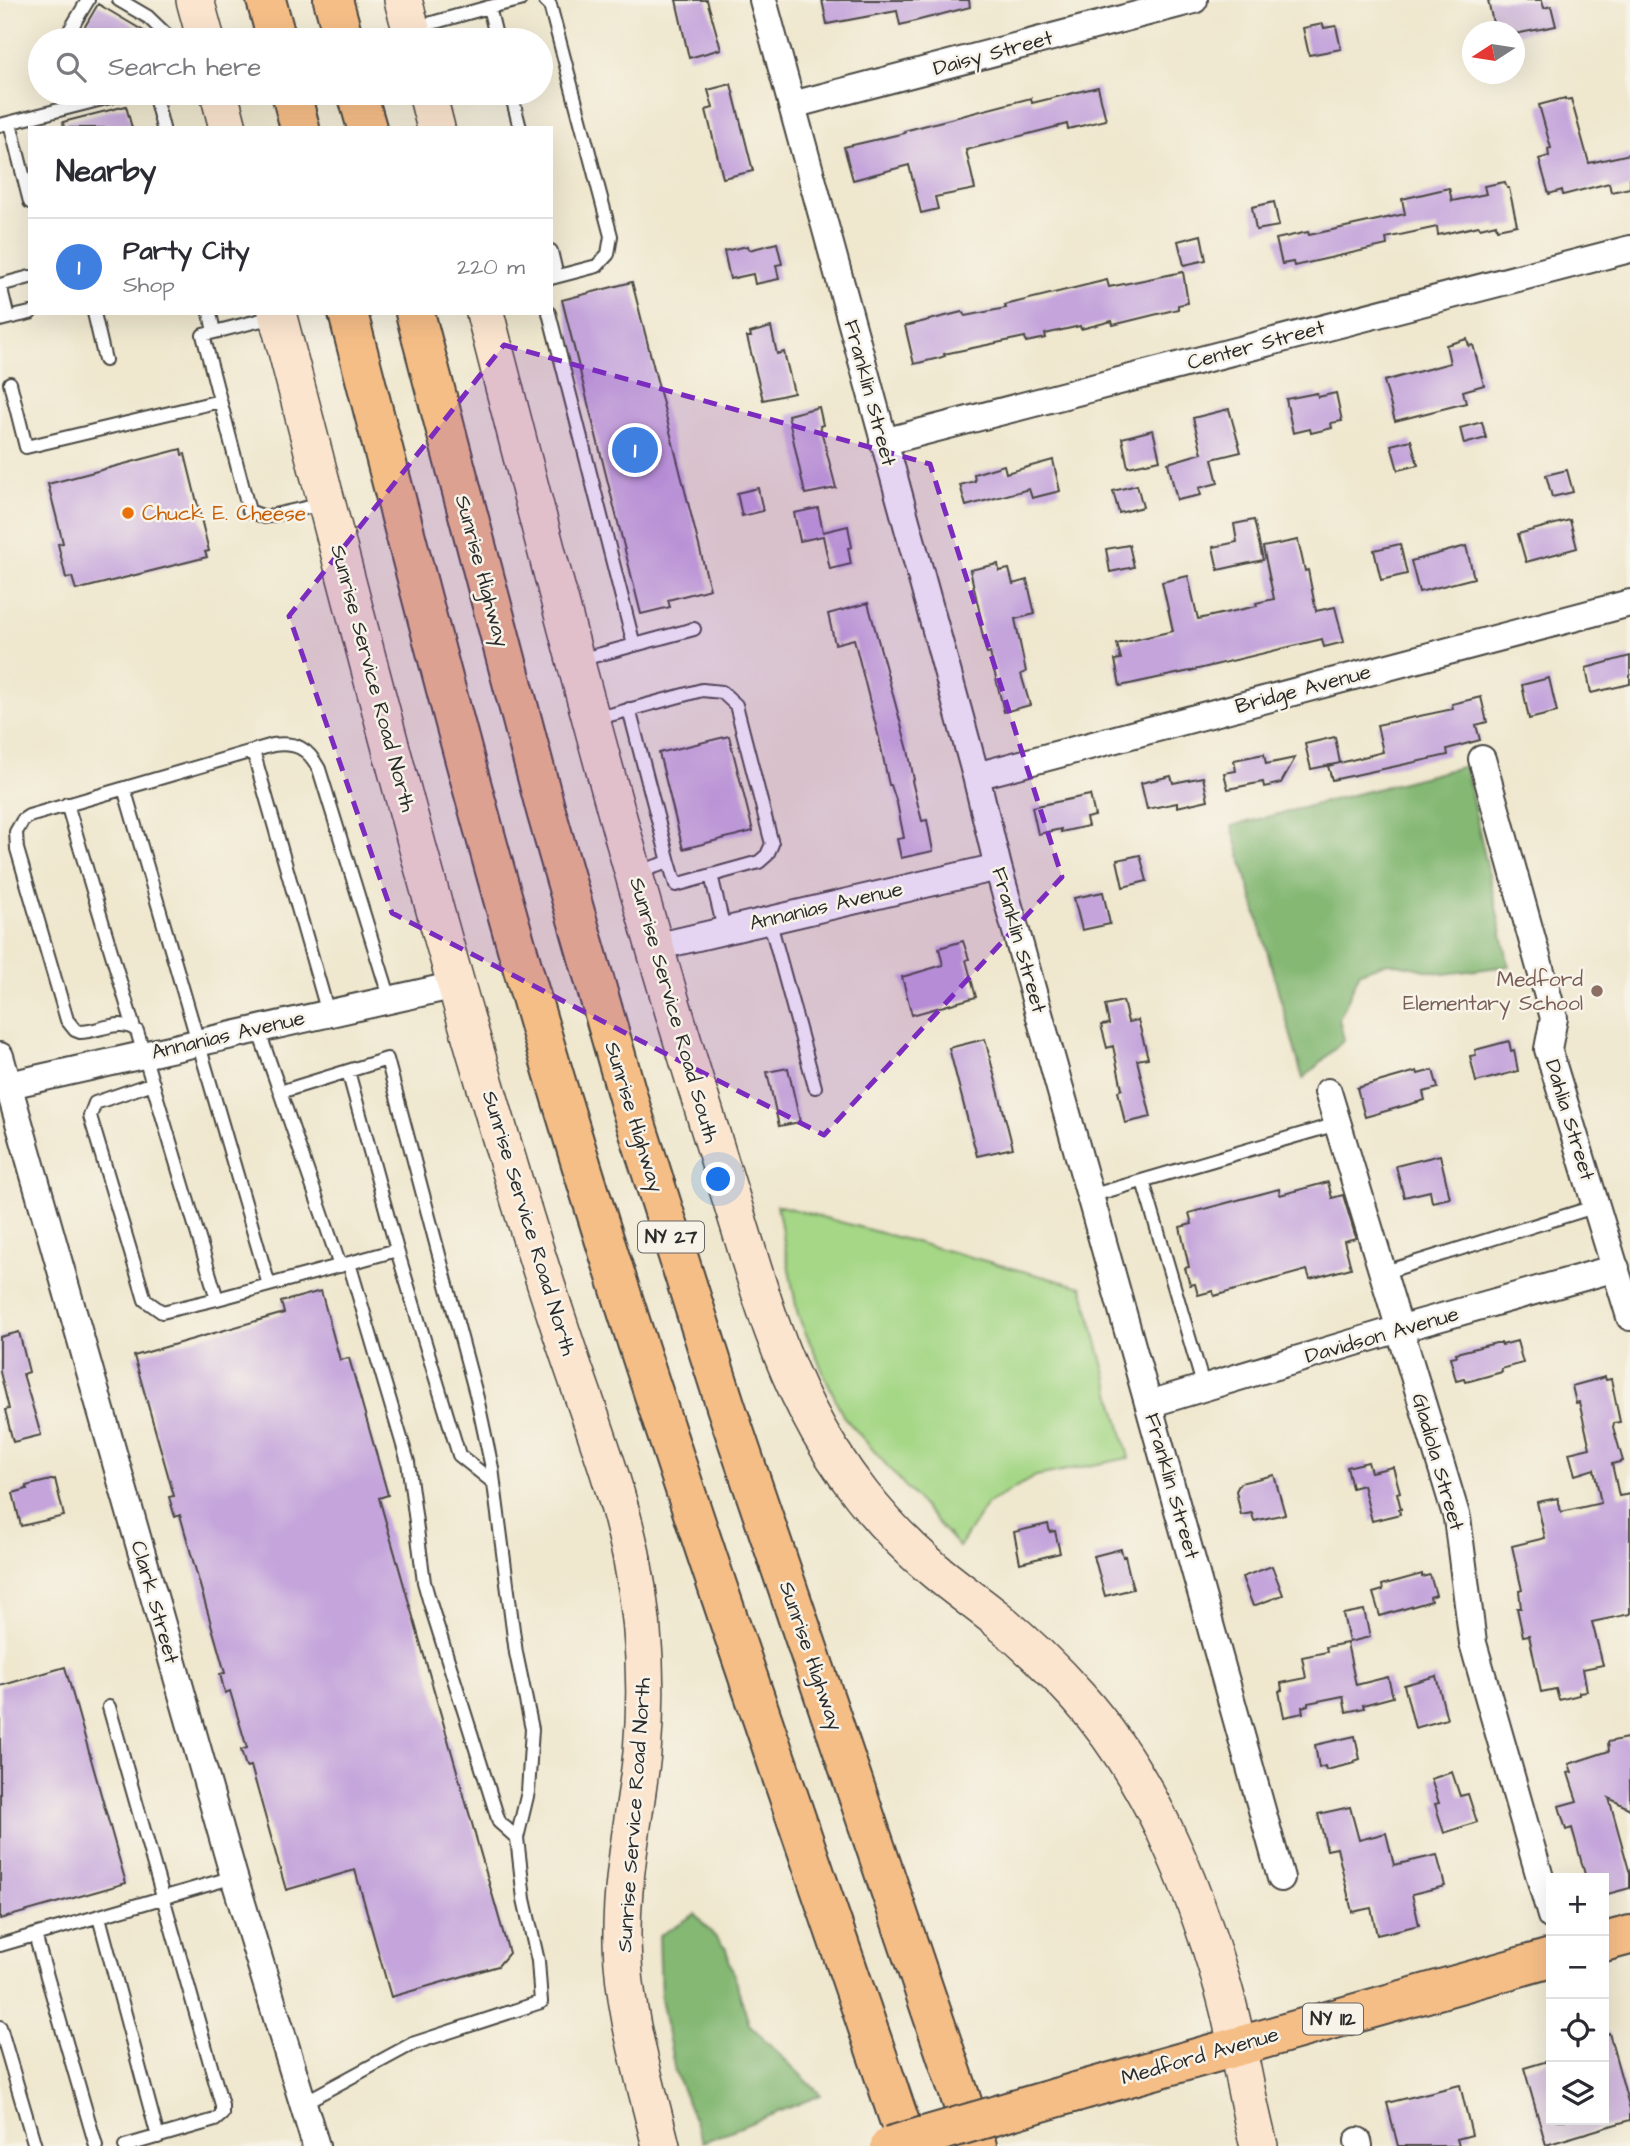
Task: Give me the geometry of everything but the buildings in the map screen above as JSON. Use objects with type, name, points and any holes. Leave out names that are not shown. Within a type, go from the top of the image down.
[{"type":"main road","points":[[195,0],[202,28]]},
{"type":"main road","points":[[266,0],[274,28]]},
{"type":"main road","points":[[333,0],[341,28]]},
{"type":"main road","points":[[222,105],[227,126]]},
{"type":"main road","points":[[293,105],[299,126]]},
{"type":"main road","points":[[361,105],[366,126]]},
{"type":"main road","points":[[430,105],[435,126]]},
{"type":"main road","name":"Sunrise Service Road North","points":[[277,315],[456,985],[562,1332],[611,1478],[631,1556],[642,1636],[645,1716],[623,1903],[624,1975],[638,2049],[662,2146]]},
{"type":"main road","name":"NY 27","points":[[349,315],[484,832],[575,1146],[666,1430],[908,2146]]},
{"type":"main road","name":"Sunrise Highway","points":[[416,315],[542,799],[639,1133],[730,1420],[977,2146]]},
{"type":"main road","name":"Sunrise Service Road South","points":[[486,315],[575,661],[655,947],[764,1305],[791,1378],[810,1416],[852,1482],[891,1528],[932,1569],[1024,1643],[1082,1701],[1107,1733],[1150,1804],[1184,1874],[1224,1990],[1259,2146]]},
{"type":"main road","points":[[1609,1941],[1630,1935]]},
{"type":"main road","name":"Medford Avenue","points":[[890,2146],[1546,1959]]},
{"type":"street","name":"Franklin Street","points":[[763,0],[976,776],[998,867],[1281,1878]]},
{"type":"street","name":"Daisy Street","points":[[792,105],[1194,0]]},
{"type":"street","name":"Center Street","points":[[883,442],[1630,249]]},
{"type":"street","name":"Bridge Avenue","points":[[976,776],[1630,603]]},
{"type":"street","name":"Dahlia Street","points":[[1482,759],[1554,1018],[1548,1049],[1597,1206],[1623,1266],[1630,1317]]},
{"type":"street","name":"Annanias Avenue","points":[[655,947],[769,918],[998,867]]},
{"type":"street","name":"Annanias Avenue","points":[[4,1086],[456,985]]},
{"type":"street","name":"Clark Street","points":[[0,1056],[4,1086],[234,1877],[316,2146]]},
{"type":"street","name":"Gladiola Street","points":[[1328,1092],[1457,1518],[1473,1643],[1546,1898]]},
{"type":"street","name":"Davidson Avenue","points":[[1149,1404],[1399,1329],[1623,1266]]},
{"type":"lane","points":[[71,28],[88,0]]},
{"type":"lane","points":[[119,0],[148,17],[159,28]]},
{"type":"lane","points":[[409,23],[520,0]]},
{"type":"lane","points":[[545,0],[550,5],[611,236],[608,254],[597,267],[553,276]]},
{"type":"lane","points":[[489,8],[494,28]]},
{"type":"lane","points":[[28,196],[5,124],[79,105]]},
{"type":"lane","points":[[157,105],[162,126]]},
{"type":"lane","points":[[514,105],[519,126]]},
{"type":"lane","points":[[28,278],[0,285],[4,319],[28,313]]},
{"type":"lane","points":[[94,315],[105,360]]},
{"type":"lane","points":[[210,315],[214,332]]},
{"type":"lane","points":[[277,315],[203,335],[249,511],[265,517],[327,503]]},
{"type":"lane","points":[[550,315],[634,645]]},
{"type":"lane","points":[[10,383],[26,447],[220,401]]},
{"type":"lane","points":[[575,661],[695,629]]},
{"type":"lane","points":[[591,720],[629,709],[702,690],[722,692],[736,705],[772,844],[767,855],[759,862],[676,885],[629,709]]},
{"type":"lane","points":[[134,1028],[120,1024],[80,1032],[67,1020],[15,839],[18,827],[29,816],[67,804],[253,751],[293,743],[308,751],[316,763],[390,999]]},
{"type":"lane","points":[[253,751],[328,1013]]},
{"type":"lane","points":[[124,788],[270,1285]]},
{"type":"lane","points":[[67,804],[217,1299]]},
{"type":"lane","points":[[634,873],[669,862]]},
{"type":"lane","points":[[711,875],[724,929]]},
{"type":"lane","points":[[769,918],[815,1087]]},
{"type":"lane","points":[[258,1028],[344,1264],[408,1462],[424,1581],[499,1822],[517,1838]]},
{"type":"lane","points":[[280,1092],[387,1059],[477,1398],[494,1483],[516,1653],[532,1729],[528,1792],[517,1838],[524,1899],[538,1961],[541,2002],[412,2044],[303,2103]]},
{"type":"lane","points":[[348,1070],[397,1250],[459,1455],[494,1483]]},
{"type":"lane","points":[[153,1083],[95,1103],[90,1116],[145,1300],[163,1312],[397,1250]]},
{"type":"lane","points":[[1090,1196],[1338,1124]]},
{"type":"lane","points":[[1143,1181],[1204,1388]]},
{"type":"lane","points":[[1382,1273],[1597,1206]]},
{"type":"lane","points":[[109,1707],[222,2105],[222,2114],[215,2120],[125,2146]]},
{"type":"lane","points":[[0,1945],[234,1877]]},
{"type":"lane","points":[[99,1917],[158,2137]]},
{"type":"lane","points":[[36,1935],[96,2146]]},
{"type":"lane","points":[[0,2027],[35,2146]]},
{"type":"highlighted area","points":[[504,345],[930,464],[1062,877],[824,1135],[392,913],[289,616]]},
{"type":"green space","points":[[1465,766],[1509,966],[1444,974],[1388,962],[1360,972],[1339,1019],[1344,1040],[1303,1079],[1232,826]]},
{"type":"green space","points":[[777,1205],[1082,1287],[1129,1458],[1036,1476],[987,1504],[959,1547],[843,1416],[798,1316]]},
{"type":"green space","points":[[695,1914],[726,1949],[749,2024],[821,2095],[703,2142],[675,2072],[661,1998],[659,1936]]},
{"type":"place","name":"Party City","points":[[635,450]]},
{"type":"place","name":"Chuck E. Cheese","points":[[128,513]]},
{"type":"place","name":"Medford Elementary School","points":[[1597,991]]}]
